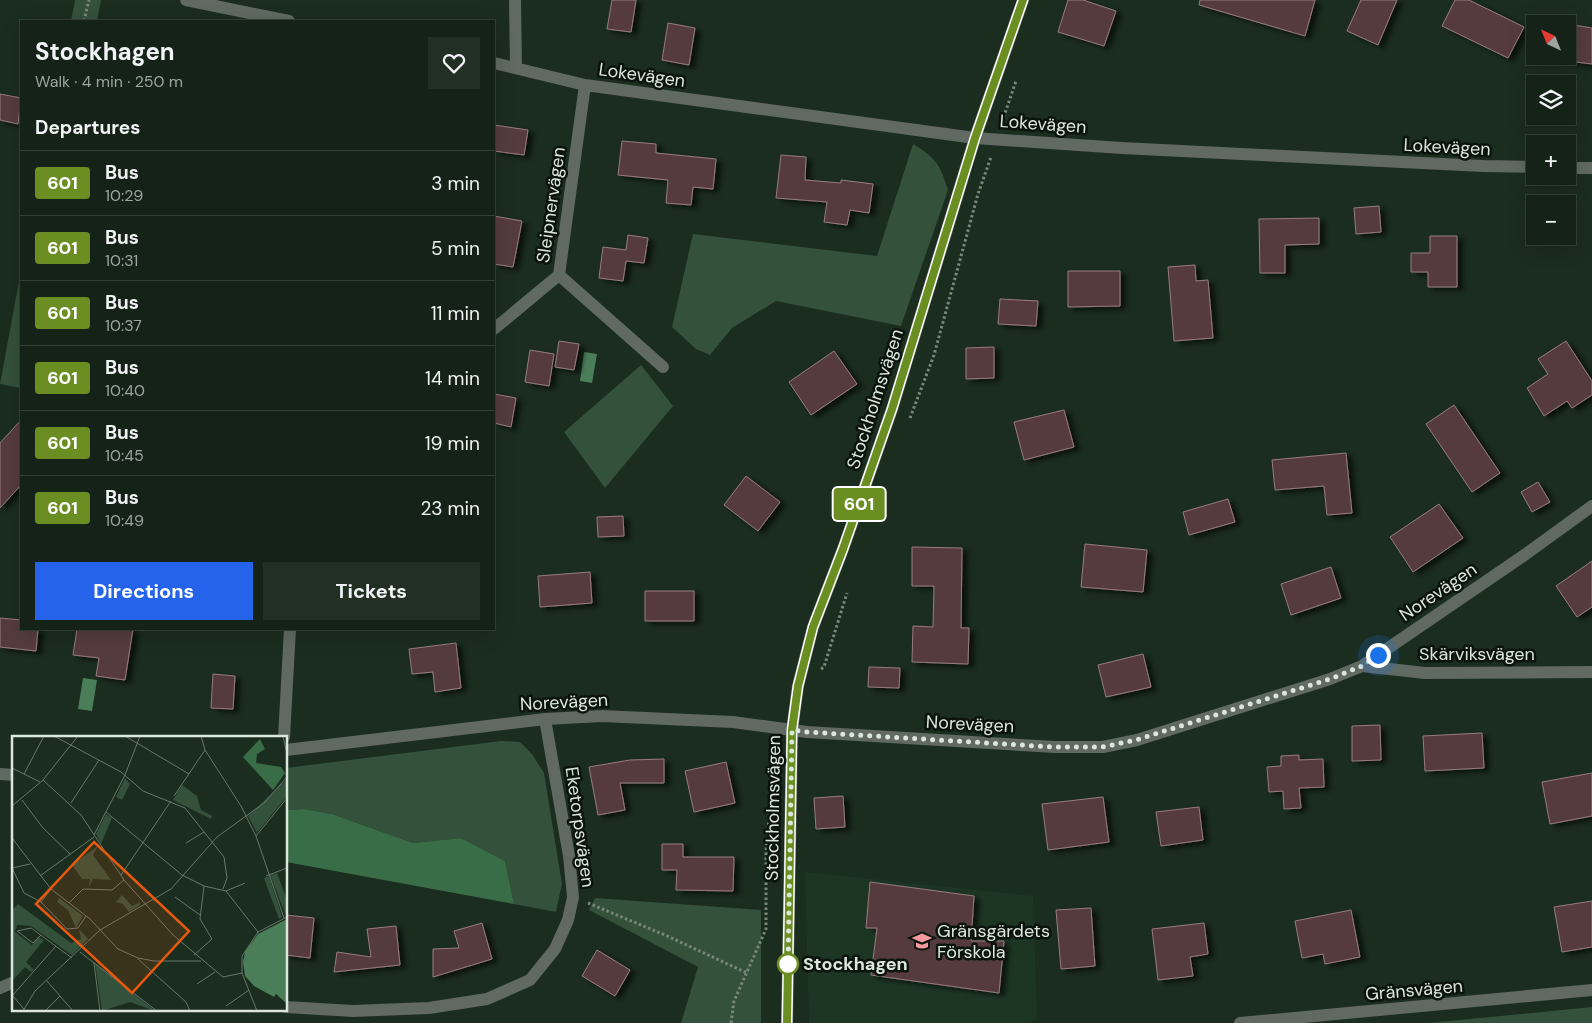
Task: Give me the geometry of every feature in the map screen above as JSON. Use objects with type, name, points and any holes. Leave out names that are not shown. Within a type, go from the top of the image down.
[{"type":"street","points":[[186,0],[285,20]]},
{"type":"street","points":[[515,0],[516,68]]},
{"type":"street","name":"Stockholmsvägen","points":[[787,1023],[792,730],[798,686],[813,627],[843,549],[892,409],[975,138],[1022,0]]},
{"type":"street","name":"Lokevägen","points":[[495,63],[585,85],[975,138],[1122,148],[1526,167]]},
{"type":"street","name":"Sleipnervägen","points":[[495,329],[559,275],[585,85]]},
{"type":"street","points":[[1576,168],[1592,168]]},
{"type":"street","points":[[559,275],[662,367]]},
{"type":"street","name":"Norevägen","points":[[288,750],[545,718],[611,716],[733,722],[807,732],[1054,747],[1102,747],[1136,740],[1330,679],[1362,666],[1526,554],[1592,506]]},
{"type":"street","points":[[284,736],[290,630]]},
{"type":"street","name":"Skärviksvägen","points":[[1362,666],[1425,673],[1592,672]]},
{"type":"street","name":"Eketorpsvägen","points":[[288,1007],[354,1011],[429,1008],[487,999],[530,980],[555,949],[568,920],[573,897],[569,856],[545,718]]},
{"type":"street","points":[[0,988],[12,983]]},
{"type":"street","name":"Gränsvägen","points":[[1240,1023],[1592,990]]},
{"type":"path","points":[[84,20],[89,0]]},
{"type":"path","points":[[573,897],[665,934],[746,973]]},
{"type":"shaded area","points":[[75,0],[101,0],[97,20],[71,20]]},
{"type":"shaded area","points":[[913,144],[927,153],[936,162],[948,190],[901,326],[776,301],[732,328],[710,355],[696,349],[672,327],[693,234],[877,256]]},
{"type":"shaded area","points":[[20,276],[20,388],[0,384]]},
{"type":"shaded area","points":[[584,352],[597,354],[592,383],[580,381]]},
{"type":"shaded area","points":[[641,365],[673,406],[605,488],[564,432]]},
{"type":"shaded area","points":[[83,678],[97,680],[92,711],[78,709]]},
{"type":"shaded area","points":[[501,741],[520,742],[532,754],[544,773],[562,884],[556,912],[514,904],[505,861],[461,838],[413,843],[332,814],[304,809],[288,810],[288,768]]},
{"type":"shaded area","points":[[304,809],[332,814],[413,843],[461,838],[505,861],[514,904],[288,862],[288,810]]},
{"type":"shaded area","name":"Gränsgärdets Förskola","points":[[805,872],[1033,896],[1037,1019],[1025,1023],[809,1023]]},
{"type":"shaded area","name":"Stockhagen","points":[[595,898],[761,910],[761,1023],[681,1023],[698,967],[589,910]]},
{"type":"shaded area","points":[[1592,1007],[1592,1023],[1429,1023]]},
{"type":"building","points":[[612,0],[636,0],[631,32],[607,29]]},
{"type":"building","points":[[1068,0],[1083,0],[1116,11],[1104,46],[1058,32]]},
{"type":"building","points":[[1200,0],[1315,0],[1305,36],[1199,5]]},
{"type":"building","points":[[1361,0],[1397,0],[1378,45],[1347,31]]},
{"type":"building","points":[[1455,0],[1469,0],[1524,27],[1508,58],[1442,26]]},
{"type":"building","points":[[668,23],[695,28],[689,65],[662,60]]},
{"type":"building","points":[[1576,25],[1592,28],[1592,64],[1576,62]]},
{"type":"building","points":[[0,94],[20,98],[18,124],[0,120]]},
{"type":"building","points":[[495,125],[528,130],[524,155],[495,151]]},
{"type":"building","points":[[622,141],[656,144],[656,153],[716,159],[713,189],[693,187],[691,205],[666,203],[668,180],[618,175]]},
{"type":"building","points":[[781,155],[806,157],[805,180],[841,183],[841,180],[873,184],[869,213],[850,210],[847,225],[824,222],[827,202],[776,198]]},
{"type":"building","points":[[1379,206],[1381,232],[1356,234],[1354,208]]},
{"type":"building","points":[[495,216],[522,221],[513,267],[495,264]]},
{"type":"building","points":[[1319,218],[1319,244],[1285,245],[1285,273],[1260,273],[1259,219]]},
{"type":"building","points":[[628,235],[648,238],[644,263],[626,261],[623,281],[599,278],[603,247],[626,250]]},
{"type":"building","points":[[1430,236],[1457,236],[1457,287],[1428,287],[1428,272],[1411,272],[1411,253],[1430,253]]},
{"type":"building","points":[[1195,265],[1196,281],[1208,280],[1213,338],[1174,341],[1168,267]]},
{"type":"building","points":[[1068,271],[1120,271],[1120,306],[1068,307]]},
{"type":"building","points":[[1000,299],[1038,301],[1036,326],[998,324]]},
{"type":"building","points":[[559,341],[579,344],[574,370],[555,367]]},
{"type":"building","points":[[1566,341],[1592,381],[1592,395],[1572,408],[1567,401],[1544,416],[1527,388],[1548,374],[1538,359]]},
{"type":"building","points":[[994,347],[994,378],[966,379],[966,348]]},
{"type":"building","points":[[530,350],[554,354],[549,386],[525,382]]},
{"type":"building","points":[[834,351],[857,384],[811,415],[789,382]]},
{"type":"building","points":[[495,394],[516,398],[511,427],[495,423]]},
{"type":"building","points":[[1454,405],[1500,473],[1472,492],[1426,424]]},
{"type":"building","points":[[1064,410],[1074,447],[1024,460],[1014,422]]},
{"type":"building","points":[[20,421],[20,486],[0,508],[0,443]]},
{"type":"building","points":[[1346,453],[1352,513],[1327,515],[1324,486],[1275,490],[1272,460]]},
{"type":"building","points":[[746,476],[780,502],[758,531],[724,505]]},
{"type":"building","points":[[1538,482],[1550,502],[1532,512],[1521,492]]},
{"type":"building","points":[[1228,499],[1235,522],[1189,535],[1183,512]]},
{"type":"building","points":[[1439,504],[1463,538],[1413,572],[1390,537]]},
{"type":"building","points":[[623,516],[624,536],[598,537],[597,517]]},
{"type":"building","points":[[1085,544],[1147,550],[1143,592],[1081,587]]},
{"type":"building","points":[[912,547],[962,548],[961,628],[969,628],[968,664],[912,662],[913,626],[933,627],[934,586],[912,586]]},
{"type":"building","points":[[1592,561],[1592,607],[1577,617],[1556,586]]},
{"type":"building","points":[[1331,567],[1341,598],[1291,615],[1281,584]]},
{"type":"building","points":[[590,572],[592,603],[540,607],[538,576]]},
{"type":"building","points":[[645,591],[694,591],[694,621],[645,621]]},
{"type":"building","points":[[0,618],[20,620],[20,630],[38,630],[36,651],[0,647]]},
{"type":"building","points":[[77,630],[133,630],[125,680],[96,676],[99,658],[73,655]]},
{"type":"building","points":[[456,643],[461,688],[435,692],[433,672],[412,674],[409,649]]},
{"type":"building","points":[[1143,654],[1151,687],[1106,697],[1098,665]]},
{"type":"building","points":[[869,667],[900,668],[899,688],[868,687]]},
{"type":"building","points":[[213,674],[235,676],[233,709],[211,708]]},
{"type":"building","points":[[1380,725],[1381,760],[1352,761],[1352,726]]},
{"type":"building","points":[[1482,733],[1484,768],[1425,771],[1423,736]]},
{"type":"building","points":[[1299,755],[1299,760],[1323,759],[1324,787],[1299,788],[1301,808],[1284,809],[1283,791],[1269,792],[1267,767],[1281,766],[1281,756]]},
{"type":"building","points":[[664,759],[664,783],[620,783],[625,810],[598,815],[589,767],[630,760]]},
{"type":"building","points":[[726,762],[735,803],[694,812],[685,771]]},
{"type":"building","points":[[1592,773],[1592,816],[1550,824],[1542,782]]},
{"type":"building","points":[[843,796],[845,827],[816,829],[814,798]]},
{"type":"building","points":[[1103,797],[1109,842],[1048,850],[1042,804]]},
{"type":"building","points":[[1199,807],[1203,840],[1161,846],[1156,812]]},
{"type":"building","points":[[662,844],[683,844],[683,857],[734,857],[733,891],[676,890],[677,870],[662,870]]},
{"type":"building","points":[[870,882],[974,896],[971,941],[1004,941],[999,993],[871,975],[877,928],[866,928]]},
{"type":"building","points":[[1592,901],[1592,947],[1562,952],[1554,907]]},
{"type":"building","points":[[1091,908],[1095,966],[1061,969],[1056,910]]},
{"type":"building","points":[[1351,910],[1360,957],[1325,964],[1323,954],[1302,958],[1295,921]]},
{"type":"building","points":[[288,915],[314,918],[310,958],[288,955]]},
{"type":"building","points":[[482,923],[492,959],[433,977],[433,949],[459,948],[454,931]]},
{"type":"building","points":[[1204,923],[1208,954],[1190,957],[1193,976],[1158,980],[1152,929]]},
{"type":"building","points":[[396,926],[400,965],[334,972],[337,952],[371,957],[367,929]]},
{"type":"building","points":[[597,950],[630,970],[615,996],[582,976]]},
{"type":"bus line","name":"601","points":[[787,1023],[792,730],[798,686],[813,627],[843,549],[892,409],[975,138],[1023,0]]},
{"type":"place","name":"Gränsgärdets Förskola","points":[[922,941]]},
{"type":"place","name":"Stockhagen","points":[[788,964]]},
{"type":"route","points":[[788,964],[788,970],[792,730],[1054,747],[1102,747],[1136,740],[1330,679],[1362,666],[1378,655]]}]
